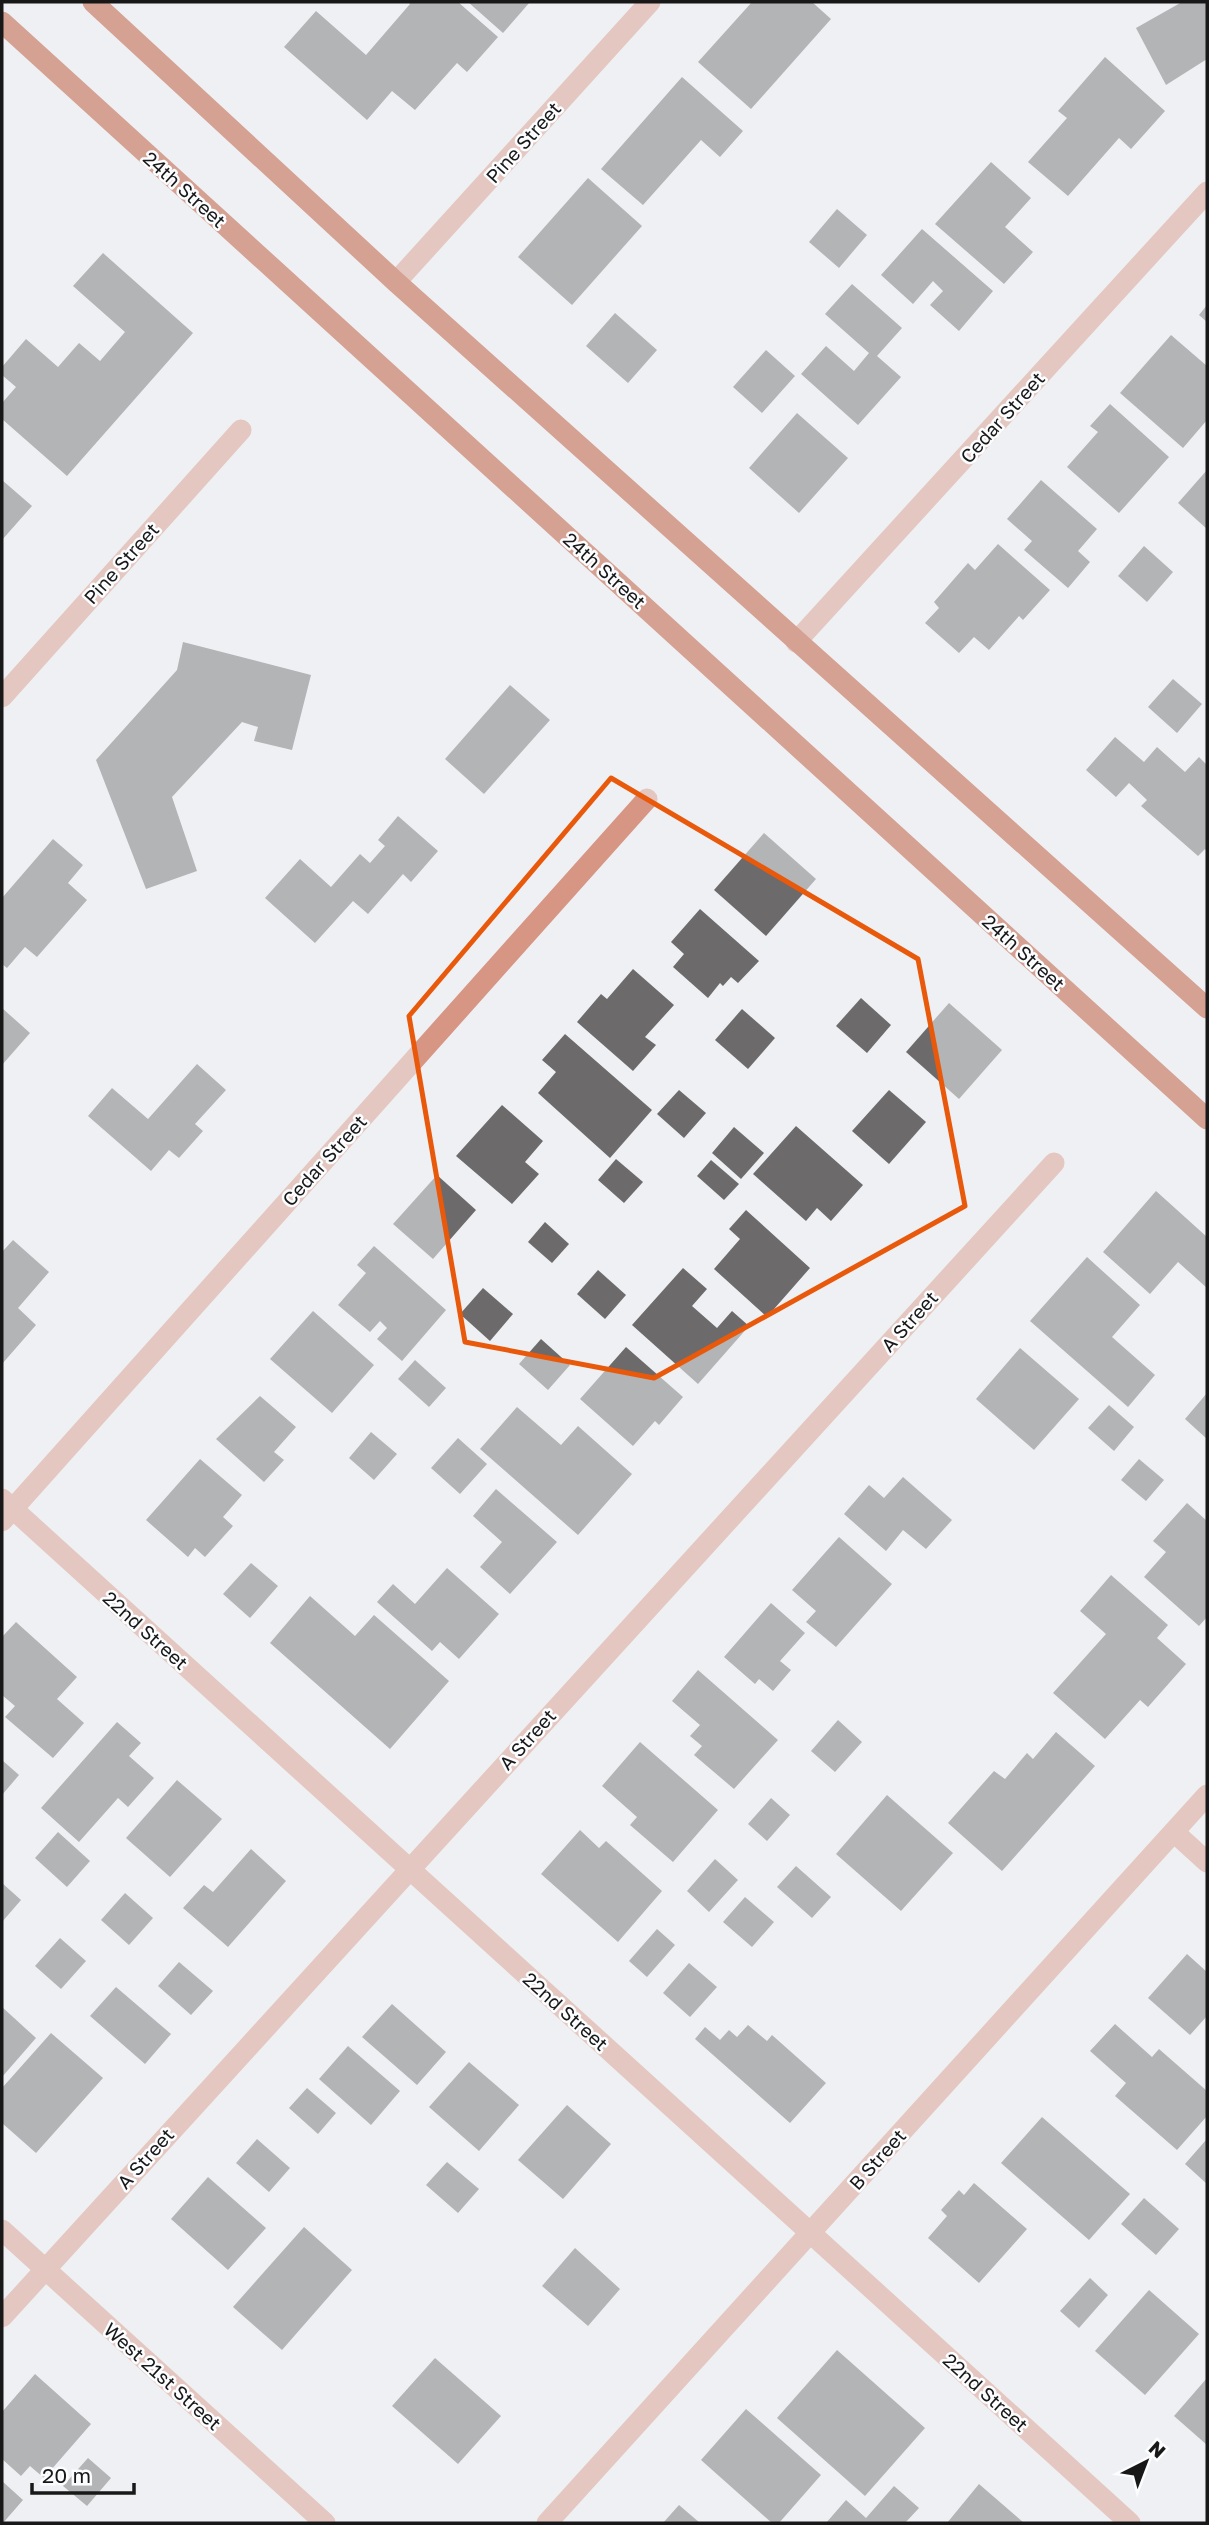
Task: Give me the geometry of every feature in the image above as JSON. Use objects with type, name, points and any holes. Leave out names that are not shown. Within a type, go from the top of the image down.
[{"type":"main road","points":[[93,2],[396,282],[1207,1007]]},
{"type":"main road","name":"24th Street","points":[[2,22],[1207,1119]]},
{"type":"street","name":"Pine Street","points":[[396,282],[650,2]]},
{"type":"street","name":"Cedar Street","points":[[796,642],[1207,192]]},
{"type":"street","name":"Pine Street","points":[[2,697],[241,430]]},
{"type":"street","name":"Cedar Street","points":[[5,1510],[647,799]]},
{"type":"street","name":"A Street","points":[[2,2317],[1054,1163]]},
{"type":"street","name":"22nd Street","points":[[5,1510],[408,1869],[1130,2523]]},
{"type":"street","name":"B Street","points":[[547,2523],[1207,1795]]},
{"type":"street","points":[[1174,1832],[1207,1862]]},
{"type":"street","name":"West 21st Street","points":[[2,2230],[325,2523]]},
{"type":"highlighted area","points":[[611,778],[918,959],[965,1206],[654,1378],[465,1342],[409,1016]]},
{"type":"building","points":[[408,2],[458,2],[498,37],[467,72],[457,63],[415,110],[392,91],[367,120],[284,47],[316,11],[366,55],[410,4]]},
{"type":"building","points":[[468,2],[530,2],[503,33]]},
{"type":"building","points":[[752,2],[812,2],[831,19],[751,109],[698,62]]},
{"type":"building","points":[[1182,2],[1207,2],[1207,59],[1166,85],[1136,28]]},
{"type":"building","points":[[1105,57],[1165,111],[1131,149],[1119,138],[1068,196],[1028,162],[1067,118],[1058,111]]},
{"type":"building","points":[[682,77],[743,131],[720,157],[701,140],[643,205],[601,169]]},
{"type":"building","points":[[991,162],[1031,198],[1005,227],[1033,252],[1004,284],[935,224]]},
{"type":"building","points":[[588,178],[642,226],[572,305],[518,257]]},
{"type":"building","points":[[837,209],[867,235],[839,268],[809,242]]},
{"type":"building","points":[[922,229],[993,291],[959,331],[930,305],[943,291],[933,281],[913,304],[881,275]]},
{"type":"building","points":[[103,253],[193,333],[67,476],[2,419],[2,403],[16,387],[2,375],[2,367],[26,339],[58,367],[79,343],[100,361],[125,332],[73,286]]},
{"type":"building","points":[[852,284],[902,328],[877,356],[901,377],[858,425],[801,374],[826,346],[854,371],[869,353],[825,314]]},
{"type":"building","points":[[1207,305],[1207,322],[1199,315]]},
{"type":"building","points":[[615,313],[657,350],[628,383],[586,346]]},
{"type":"building","points":[[1171,335],[1207,366],[1207,420],[1183,448],[1120,393]]},
{"type":"building","points":[[766,350],[795,376],[762,413],[733,387]]},
{"type":"building","points":[[1110,404],[1169,457],[1119,513],[1067,467],[1098,432],[1090,426]]},
{"type":"building","points":[[797,413],[848,458],[799,513],[749,468]]},
{"type":"building","points":[[1207,470],[1207,529],[1178,503]]},
{"type":"building","points":[[2,480],[32,506],[2,540]]},
{"type":"building","points":[[1041,480],[1097,529],[1078,551],[1090,562],[1068,588],[1024,550],[1032,541],[1007,519]]},
{"type":"building","points":[[998,544],[1050,590],[1023,620],[1019,616],[989,650],[974,637],[959,653],[925,623],[939,608],[934,602],[968,563],[975,570]]},
{"type":"building","points":[[1144,546],[1173,572],[1147,602],[1118,576]]},
{"type":"building","points":[[183,642],[311,675],[292,750],[254,741],[258,727],[242,722],[172,797],[197,871],[146,889],[96,760],[177,670]]},
{"type":"building","points":[[1173,679],[1202,704],[1177,733],[1148,707]]},
{"type":"building","points":[[510,685],[550,720],[484,794],[445,759]]},
{"type":"building","points":[[1115,737],[1144,762],[1157,747],[1185,772],[1199,757],[1207,765],[1207,851],[1205,849],[1198,856],[1141,806],[1147,800],[1129,783],[1116,797],[1086,770]]},
{"type":"building","points":[[398,816],[438,851],[411,882],[403,874],[368,914],[353,901],[315,943],[265,898],[300,859],[331,887],[360,854],[370,863],[385,846],[378,840]]},
{"type":"building","points":[[764,833],[816,879],[766,936],[714,890]]},
{"type":"building","points":[[53,839],[83,865],[68,883],[87,900],[37,957],[25,947],[7,968],[2,964],[2,898]]},
{"type":"building","points":[[700,909],[759,961],[738,983],[731,977],[723,986],[720,983],[708,998],[673,967],[684,954],[671,942]]},
{"type":"building","points":[[633,969],[674,1005],[645,1037],[656,1045],[633,1071],[577,1022],[601,994],[607,999]]},
{"type":"building","points":[[861,998],[891,1025],[867,1053],[836,1026]]},
{"type":"building","points":[[949,1003],[1002,1050],[959,1099],[906,1052]]},
{"type":"building","points":[[2,1008],[30,1033],[2,1065]]},
{"type":"building","points":[[742,1009],[775,1038],[748,1069],[715,1040]]},
{"type":"building","points":[[565,1034],[652,1110],[610,1158],[538,1093],[556,1072],[542,1060]]},
{"type":"building","points":[[197,1064],[226,1090],[195,1124],[203,1131],[179,1158],[169,1150],[151,1171],[88,1116],[112,1088],[148,1119]]},
{"type":"building","points":[[679,1090],[706,1113],[684,1138],[657,1114]]},
{"type":"building","points":[[889,1090],[926,1122],[889,1164],[852,1131]]},
{"type":"building","points":[[502,1105],[543,1141],[525,1162],[539,1174],[512,1204],[456,1156]]},
{"type":"building","points":[[796,1126],[863,1185],[831,1221],[817,1208],[806,1221],[753,1174]]},
{"type":"building","points":[[734,1127],[764,1153],[741,1179],[712,1153]]},
{"type":"building","points":[[616,1159],[643,1182],[624,1203],[598,1180]]},
{"type":"building","points":[[711,1160],[739,1184],[724,1200],[697,1176]]},
{"type":"building","points":[[437,1175],[476,1210],[433,1259],[393,1224]]},
{"type":"building","points":[[1156,1191],[1207,1237],[1207,1288],[1178,1262],[1150,1294],[1103,1252]]},
{"type":"building","points":[[746,1210],[810,1268],[767,1317],[714,1269],[740,1239],[729,1229]]},
{"type":"building","points":[[545,1222],[569,1244],[552,1263],[528,1242]]},
{"type":"building","points":[[13,1240],[49,1272],[18,1308],[36,1325],[2,1364],[2,1252]]},
{"type":"building","points":[[374,1246],[446,1310],[402,1361],[377,1339],[387,1328],[380,1321],[370,1332],[338,1305],[366,1273],[357,1265]]},
{"type":"building","points":[[1087,1257],[1140,1305],[1112,1337],[1155,1375],[1128,1407],[1030,1321]]},
{"type":"building","points":[[683,1268],[707,1289],[692,1306],[717,1328],[732,1311],[749,1326],[698,1384],[632,1325]]},
{"type":"building","points":[[598,1270],[626,1295],[605,1319],[577,1294]]},
{"type":"building","points":[[483,1288],[513,1314],[490,1341],[460,1314]]},
{"type":"building","points":[[313,1311],[374,1365],[332,1413],[270,1359]]},
{"type":"building","points":[[541,1339],[570,1365],[548,1390],[519,1364]]},
{"type":"building","points":[[626,1347],[683,1397],[659,1425],[655,1421],[633,1446],[580,1399]]},
{"type":"building","points":[[1020,1348],[1079,1399],[1034,1450],[976,1399]]},
{"type":"building","points":[[415,1360],[446,1388],[429,1407],[398,1379]]},
{"type":"building","points":[[1207,1393],[1207,1439],[1185,1419]]},
{"type":"building","points":[[260,1396],[296,1427],[274,1452],[284,1460],[264,1482],[216,1439]]},
{"type":"building","points":[[1109,1405],[1134,1427],[1114,1451],[1088,1428]]},
{"type":"building","points":[[517,1407],[561,1445],[578,1426],[632,1474],[578,1535],[480,1449]]},
{"type":"building","points":[[371,1432],[397,1454],[374,1480],[349,1458]]},
{"type":"building","points":[[458,1438],[487,1464],[460,1494],[431,1468]]},
{"type":"building","points":[[200,1459],[242,1495],[223,1517],[233,1526],[205,1557],[195,1548],[188,1557],[146,1520]]},
{"type":"building","points":[[1139,1459],[1164,1480],[1146,1501],[1121,1480]]},
{"type":"building","points":[[903,1477],[952,1520],[926,1549],[903,1530],[886,1551],[844,1514],[869,1485],[884,1498]]},
{"type":"building","points":[[496,1489],[557,1542],[510,1594],[480,1567],[502,1542],[473,1516]]},
{"type":"building","points":[[1187,1503],[1207,1521],[1207,1617],[1199,1626],[1144,1577],[1166,1552],[1153,1541]]},
{"type":"building","points":[[839,1537],[892,1584],[836,1647],[806,1622],[816,1611],[792,1590]]},
{"type":"building","points":[[251,1563],[278,1586],[250,1618],[223,1594]]},
{"type":"building","points":[[447,1568],[499,1614],[459,1659],[440,1642],[432,1651],[377,1602],[393,1584],[415,1604]]},
{"type":"building","points":[[1111,1575],[1168,1625],[1157,1638],[1186,1664],[1148,1707],[1140,1700],[1105,1739],[1053,1693],[1106,1634],[1080,1611]]},
{"type":"building","points":[[310,1596],[355,1636],[374,1615],[449,1681],[390,1749],[270,1643]]},
{"type":"building","points":[[771,1603],[805,1633],[780,1661],[791,1670],[773,1691],[759,1679],[755,1684],[724,1657]]},
{"type":"building","points":[[16,1622],[77,1677],[57,1699],[84,1723],[53,1758],[5,1717],[15,1706],[2,1695],[2,1637]]},
{"type":"building","points":[[698,1670],[778,1740],[734,1789],[694,1755],[702,1746],[690,1736],[700,1725],[672,1701]]},
{"type":"building","points":[[838,1720],[862,1742],[835,1772],[811,1751]]},
{"type":"building","points":[[117,1722],[141,1743],[129,1756],[154,1778],[128,1807],[118,1798],[79,1842],[41,1808]]},
{"type":"building","points":[[1056,1732],[1095,1766],[1002,1871],[948,1823],[994,1771],[1005,1779],[1027,1753],[1033,1759]]},
{"type":"building","points":[[640,1742],[718,1810],[673,1862],[630,1825],[637,1817],[602,1786]]},
{"type":"building","points":[[2,1760],[19,1775],[2,1795]]},
{"type":"building","points":[[177,1780],[222,1819],[170,1877],[126,1838]]},
{"type":"building","points":[[887,1795],[953,1853],[901,1911],[836,1854]]},
{"type":"building","points":[[771,1798],[790,1815],[767,1841],[748,1824]]},
{"type":"building","points":[[580,1830],[599,1848],[606,1841],[662,1891],[618,1942],[541,1874]]},
{"type":"building","points":[[58,1832],[90,1861],[67,1887],[35,1858]]},
{"type":"building","points":[[251,1849],[286,1881],[228,1947],[183,1908],[204,1885],[213,1892]]},
{"type":"building","points":[[715,1859],[738,1880],[709,1912],[687,1891]]},
{"type":"building","points":[[796,1866],[831,1897],[812,1918],[777,1887]]},
{"type":"building","points":[[2,1883],[21,1900],[2,1922]]},
{"type":"building","points":[[125,1893],[153,1918],[129,1945],[101,1920]]},
{"type":"building","points":[[745,1897],[774,1922],[752,1947],[723,1922]]},
{"type":"building","points":[[657,1929],[675,1945],[647,1977],[629,1961]]},
{"type":"building","points":[[60,1938],[86,1961],[61,1989],[35,1966]]},
{"type":"building","points":[[1187,1954],[1207,1972],[1207,2016],[1190,2035],[1148,1998]]},
{"type":"building","points":[[179,1962],[213,1991],[191,2015],[158,1986]]},
{"type":"building","points":[[689,1963],[717,1987],[690,2017],[663,1993]]},
{"type":"building","points":[[116,1987],[171,2034],[145,2064],[90,2016]]},
{"type":"building","points":[[392,2004],[446,2052],[417,2085],[362,2037]]},
{"type":"building","points":[[2,2007],[36,2038],[2,2077]]},
{"type":"building","points":[[1115,2024],[1152,2057],[1159,2049],[1207,2091],[1207,2116],[1177,2150],[1115,2096],[1126,2083],[1090,2051]]},
{"type":"building","points":[[748,2025],[767,2041],[772,2035],[826,2083],[790,2123],[695,2039],[705,2027],[720,2040],[729,2030],[737,2037]]},
{"type":"building","points":[[51,2033],[103,2078],[36,2153],[2,2123],[2,2088]]},
{"type":"building","points":[[348,2046],[400,2091],[371,2125],[319,2079]]},
{"type":"building","points":[[469,2062],[519,2105],[479,2151],[429,2107]]},
{"type":"building","points":[[307,2088],[336,2113],[318,2134],[289,2108]]},
{"type":"building","points":[[567,2105],[611,2144],[563,2199],[518,2160]]},
{"type":"building","points":[[1042,2117],[1130,2194],[1089,2240],[1001,2163]]},
{"type":"building","points":[[257,2139],[290,2168],[269,2192],[236,2163]]},
{"type":"building","points":[[1206,2140],[1207,2142],[1207,2184],[1185,2164]]},
{"type":"building","points":[[447,2162],[479,2189],[458,2213],[426,2185]]},
{"type":"building","points":[[208,2177],[266,2228],[228,2270],[171,2219]]},
{"type":"building","points":[[974,2183],[1027,2229],[979,2283],[928,2238],[947,2216],[941,2210],[959,2190],[964,2195]]},
{"type":"building","points":[[1144,2198],[1179,2229],[1156,2255],[1121,2224]]},
{"type":"building","points":[[304,2227],[352,2270],[282,2350],[233,2307]]},
{"type":"building","points":[[575,2248],[620,2289],[588,2326],[542,2286]]},
{"type":"building","points":[[1090,2278],[1108,2295],[1079,2328],[1060,2311]]},
{"type":"building","points":[[1149,2290],[1199,2334],[1145,2395],[1095,2351]]},
{"type":"building","points":[[837,2350],[925,2428],[865,2496],[777,2418]]},
{"type":"building","points":[[435,2358],[501,2416],[458,2464],[392,2406]]},
{"type":"building","points":[[35,2374],[91,2424],[44,2478],[30,2466],[21,2476],[2,2459],[2,2412]]},
{"type":"building","points":[[1207,2378],[1207,2445],[1174,2416]]},
{"type":"building","points":[[746,2409],[821,2475],[779,2523],[772,2523],[701,2460]]},
{"type":"building","points":[[88,2458],[111,2478],[87,2506],[63,2486]]},
{"type":"building","points":[[2,2481],[23,2500],[3,2523],[2,2523]]},
{"type":"building","points":[[979,2484],[1024,2523],[947,2523]]},
{"type":"building","points":[[894,2486],[919,2508],[905,2523],[826,2523],[846,2500],[866,2518]]},
{"type":"building","points":[[679,2505],[700,2523],[663,2523]]}]
